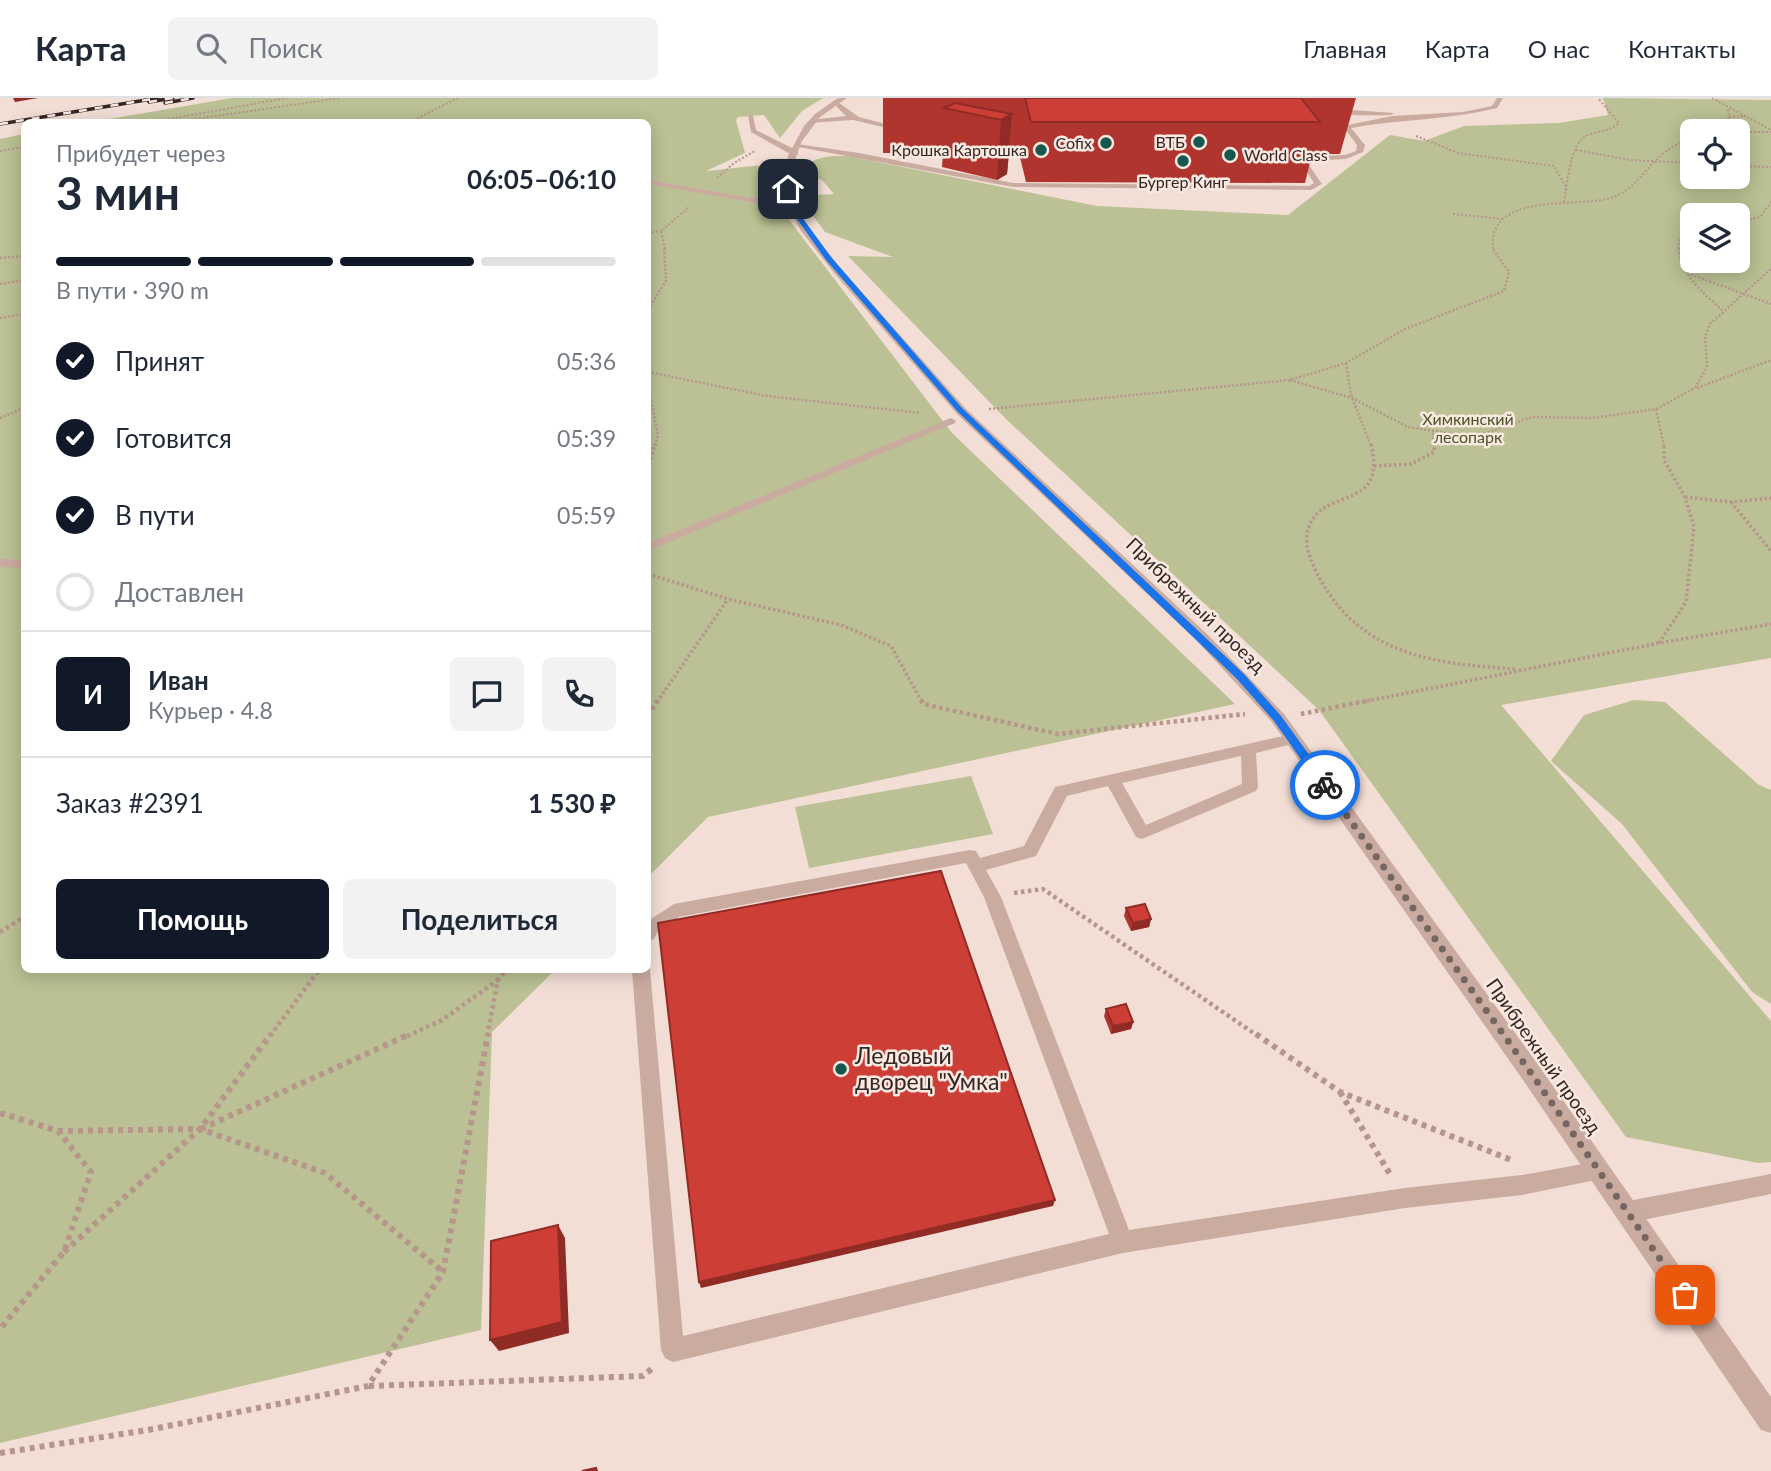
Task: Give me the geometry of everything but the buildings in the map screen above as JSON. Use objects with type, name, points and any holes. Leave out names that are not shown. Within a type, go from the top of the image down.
[{"type":"street","points":[[790,200],[789,174],[796,150],[810,122],[844,98]]},
{"type":"street","name":"Прибрежный проезд","points":[[790,200],[806,229],[828,259],[960,410],[1231,667],[1278,718],[1628,1212],[1771,1420]]},
{"type":"lane","points":[[1338,111],[1478,113],[1495,107],[1500,98]]},
{"type":"lane","points":[[835,102],[844,113],[855,118],[913,131]]},
{"type":"lane","points":[[1311,102],[1358,117],[1364,125]]},
{"type":"lane","points":[[1321,131],[1425,114]]},
{"type":"lane","points":[[750,116],[753,131],[796,150],[859,155],[1019,186],[1311,188],[1318,184],[1301,159],[1346,157],[1359,152],[1361,145],[1349,128],[1349,120],[1321,115]]},
{"type":"lane","points":[[810,122],[855,118]]},
{"type":"lane","points":[[651,183],[771,202],[790,200]]},
{"type":"lane","points":[[651,546],[951,421]]},
{"type":"lane","points":[[0,563],[21,564]]},
{"type":"lane","points":[[976,866],[1030,851],[1061,791],[1292,739]]},
{"type":"lane","points":[[1112,780],[1142,833],[1250,787],[1248,749]]},
{"type":"lane","points":[[651,928],[674,911],[970,856],[992,897],[1123,1242]]},
{"type":"lane","points":[[640,973],[673,1350],[1123,1242],[1405,1198],[1522,1185],[1599,1171]]},
{"type":"lane","points":[[1628,1212],[1771,1184]]},
{"type":"path","points":[[169,119],[287,98]]},
{"type":"path","points":[[196,119],[340,98]]},
{"type":"path","points":[[416,119],[458,98]]},
{"type":"path","points":[[1564,202],[1576,150],[1584,136],[1611,131],[1619,123],[1598,98]]},
{"type":"path","points":[[1712,98],[1771,131]]},
{"type":"path","points":[[1728,109],[1729,117]]},
{"type":"path","points":[[1726,119],[1747,116]]},
{"type":"path","points":[[1750,132],[1771,131]]},
{"type":"path","points":[[1412,135],[1458,153],[1554,166],[1567,189]]},
{"type":"path","points":[[988,409],[1290,380],[1346,363],[1405,329],[1504,291],[1509,272],[1492,248],[1494,231],[1504,219],[1527,207],[1606,200],[1631,191],[1665,149],[1680,143]]},
{"type":"path","points":[[0,151],[21,148]]},
{"type":"path","points":[[651,233],[661,231],[727,168],[762,148]]},
{"type":"path","points":[[1576,150],[1652,162],[1680,163]]},
{"type":"path","points":[[1750,166],[1771,167]]},
{"type":"path","points":[[1750,219],[1760,217],[1771,202]]},
{"type":"path","points":[[1454,214],[1504,219]]},
{"type":"path","points":[[651,305],[659,296],[670,271],[661,231]]},
{"type":"path","points":[[1680,239],[1676,252],[1680,261]]},
{"type":"path","points":[[0,258],[21,256]]},
{"type":"path","points":[[1695,388],[1707,367],[1705,337],[1710,324],[1771,269]]},
{"type":"path","points":[[1686,273],[1722,311]]},
{"type":"path","points":[[1688,273],[1771,304]]},
{"type":"path","points":[[0,284],[21,280]]},
{"type":"path","points":[[0,318],[21,314]]},
{"type":"path","points":[[1290,380],[1352,398],[1408,427],[1433,433],[1461,435],[1486,432],[1532,416],[1592,418],[1656,409],[1695,388],[1771,360]]},
{"type":"path","points":[[1346,363],[1352,398],[1371,442],[1374,466],[1367,485],[1351,499],[1328,506],[1314,517],[1306,532],[1307,552],[1318,578],[1359,627],[1387,644],[1428,661],[1525,670]]},
{"type":"path","points":[[651,373],[767,396],[924,413]]},
{"type":"path","points":[[651,400],[658,435],[651,460]]},
{"type":"path","points":[[0,418],[21,409]]},
{"type":"path","points":[[1656,409],[1664,441],[1664,460],[1685,497],[1694,527],[1686,602],[1659,643]]},
{"type":"path","points":[[1374,466],[1411,464],[1434,452],[1433,433]]},
{"type":"path","points":[[1685,497],[1731,502],[1771,498]]},
{"type":"path","points":[[1731,502],[1771,551]]},
{"type":"path","points":[[651,575],[728,598],[841,625],[891,646],[923,704],[1058,734],[1252,714]]},
{"type":"path","points":[[651,711],[728,598]]},
{"type":"path","points":[[1298,714],[1659,643],[1771,624]]},
{"type":"path","points":[[992,897],[1042,889],[1339,1092],[1518,1162]]},
{"type":"path","points":[[0,932],[21,919]]},
{"type":"path","points":[[0,1329],[64,1252],[200,1129],[318,973]]},
{"type":"path","points":[[200,1129],[442,1020],[498,980],[504,973]]},
{"type":"path","points":[[368,1386],[443,1272],[498,980]]},
{"type":"path","points":[[1339,1092],[1405,1198]]},
{"type":"path","points":[[0,1113],[58,1130],[200,1129],[325,1173],[443,1272]]},
{"type":"path","points":[[58,1130],[92,1172],[64,1252]]},
{"type":"path","points":[[0,1453],[148,1430],[368,1386],[643,1376],[673,1350]]},
{"type":"green space","points":[[232,98],[823,98],[802,111],[780,138],[764,115],[738,117],[736,120],[745,153],[706,171],[763,165],[767,191],[952,433],[1235,704],[708,817],[651,874],[651,119],[110,119]]},
{"type":"green space","name":"Химкинский лесопарк","points":[[1603,98],[1771,100],[1771,658],[1501,705],[1771,1021],[1771,1162],[1758,1163],[1626,1137],[1319,710],[1007,420],[848,256],[893,257],[825,232],[798,196],[834,194],[822,180],[803,171],[817,159],[848,156],[1097,206],[1288,215],[1390,135],[1424,141],[1464,126],[1559,123],[1608,115]]},
{"type":"green space","points":[[21,135],[21,973],[552,973],[492,1032],[481,1330],[0,1443],[0,139]]},
{"type":"green space","points":[[1634,700],[1665,702],[1759,785],[1771,790],[1771,1004],[1752,992],[1622,824],[1551,761],[1584,715]]},
{"type":"green space","points":[[971,776],[993,834],[809,868],[795,807]]},
{"type":"railway","points":[[30,119],[158,98]]},
{"type":"railway","points":[[149,102],[173,98]]},
{"type":"railway","points":[[165,103],[193,98]]},
{"type":"railway","points":[[0,124],[21,121]]},
{"type":"way so far","points":[[1325,785],[1531,1073],[1685,1295]]},
{"type":"place","name":"ВТБ","points":[[1199,142]]},
{"type":"place","name":"Cofix","points":[[1106,143]]},
{"type":"place","name":"Крошка Картошка","points":[[1041,150]]},
{"type":"place","name":"World Class","points":[[1230,155]]},
{"type":"place","name":"Бургер Кинг","points":[[1183,161]]},
{"type":"place","name":"Ледовый дворец \"Умка\"","points":[[841,1069]]},
{"type":"route","points":[[788,189],[793,209],[828,259],[960,410],[1240,676],[1278,718],[1325,785]]}]
